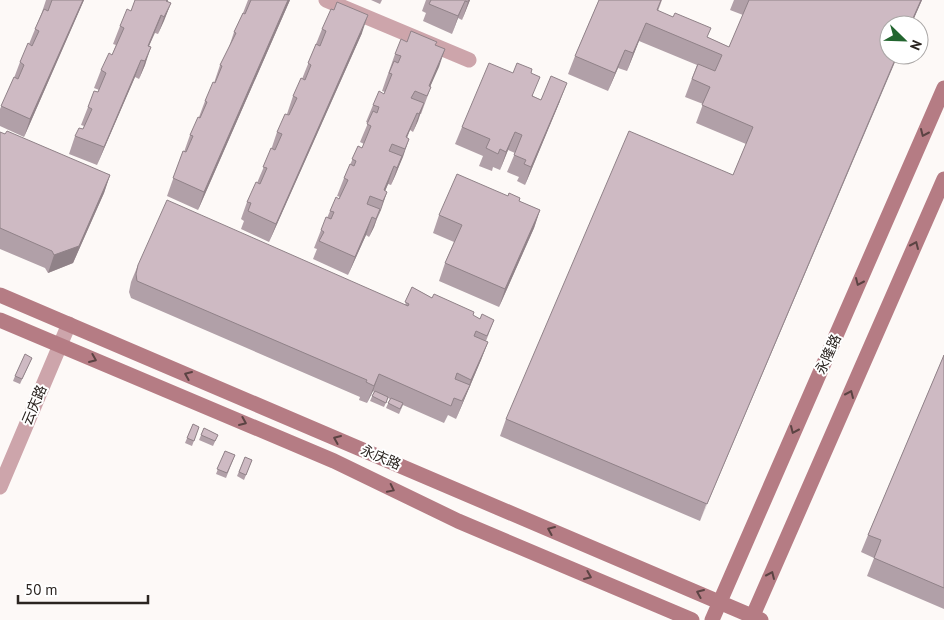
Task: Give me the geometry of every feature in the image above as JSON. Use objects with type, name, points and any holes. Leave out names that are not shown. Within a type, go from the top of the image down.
[{"type":"street","points":[[326,0],[469,60]]},
{"type":"street","name":"永隆路","points":[[712,620],[944,88]]},
{"type":"street","points":[[755,619],[944,179]]},
{"type":"street","name":"永庆路","points":[[0,296],[720,602],[755,619]]},
{"type":"street","name":"永庆路","points":[[0,320],[334,461],[458,521],[692,620]]},
{"type":"street","name":"云庆路","points":[[0,487],[69,324]]},
{"type":"building","points":[[52,0],[83,0],[30,119],[1,106],[14,77],[18,79],[24,65],[20,62],[28,43],[32,46],[39,31],[35,29],[44,9],[48,11]]},
{"type":"building","points":[[135,0],[167,0],[171,3],[164,17],[161,15],[148,46],[151,47],[145,61],[141,60],[104,147],[75,136],[79,128],[83,129],[92,109],[88,107],[94,91],[98,92],[106,73],[101,70],[109,53],[112,55],[124,28],[120,26],[127,9],[131,11]]},
{"type":"building","points":[[251,0],[288,0],[204,192],[173,178],[183,151],[186,152],[193,136],[190,135],[207,102],[205,101],[222,66],[220,65],[236,33],[234,32]]},
{"type":"building","points":[[431,0],[469,0],[468,2],[465,1],[458,16],[429,4]]},
{"type":"building","points":[[599,0],[661,0],[657,10],[673,17],[675,13],[711,28],[707,37],[729,47],[749,0],[921,0],[914,15],[879,15],[879,65],[893,65],[707,504],[506,419],[629,131],[733,175],[753,127],[702,105],[710,87],[692,79],[698,64],[715,71],[722,55],[646,23],[633,53],[625,50],[615,73],[575,56]]},
{"type":"building","points":[[337,2],[368,15],[276,224],[248,211],[251,203],[247,202],[256,182],[260,184],[267,168],[263,167],[271,148],[275,150],[282,134],[277,132],[285,114],[289,115],[297,98],[293,96],[301,78],[305,80],[311,65],[308,63],[316,44],[320,46],[326,31],[322,29],[331,9],[334,10]]},
{"type":"building","points":[[411,31],[437,42],[435,45],[445,49],[429,86],[431,87],[427,96],[415,91],[411,98],[424,103],[419,114],[417,113],[406,137],[409,139],[405,149],[392,144],[389,151],[402,156],[397,168],[394,166],[384,190],[387,192],[383,201],[370,196],[367,204],[380,209],[376,219],[372,217],[355,257],[319,241],[324,232],[321,230],[326,217],[331,219],[334,212],[330,211],[336,197],[339,199],[348,180],[344,178],[350,164],[354,166],[356,161],[352,159],[358,146],[362,148],[371,126],[367,124],[373,111],[377,113],[379,107],[373,105],[379,91],[384,94],[392,74],[389,73],[394,61],[398,63],[401,56],[395,54],[401,39],[407,42]]},
{"type":"building","points":[[489,63],[513,73],[517,63],[532,69],[531,73],[540,77],[532,96],[541,100],[551,76],[567,83],[531,167],[524,164],[526,160],[514,155],[522,135],[515,132],[506,152],[500,149],[498,154],[486,148],[490,139],[462,127]]},
{"type":"building","points":[[7,131],[110,175],[79,246],[54,255],[52,251],[0,228],[0,132],[5,134]]},
{"type":"building","points":[[457,174],[508,196],[509,193],[520,198],[519,201],[540,210],[505,289],[445,263],[462,225],[439,215]]},
{"type":"building","points":[[167,200],[408,306],[409,304],[405,302],[412,287],[432,298],[434,294],[474,312],[473,315],[480,319],[482,314],[494,320],[487,336],[476,331],[474,336],[488,342],[471,380],[457,373],[455,379],[470,385],[462,401],[454,398],[451,406],[379,374],[374,386],[366,382],[367,380],[137,281],[138,265]]},
{"type":"building","points":[[25,354],[32,358],[22,379],[15,376]]},
{"type":"building","points":[[944,355],[944,588],[874,558],[881,540],[868,535]]},
{"type":"building","points":[[375,391],[388,397],[386,403],[372,396]]},
{"type":"building","points":[[391,398],[403,403],[400,409],[388,403]]},
{"type":"building","points":[[193,424],[199,427],[194,441],[187,438]]},
{"type":"building","points":[[204,428],[218,435],[215,441],[201,435]]},
{"type":"building","points":[[225,451],[235,455],[227,473],[217,469]]},
{"type":"building","points":[[245,457],[252,460],[246,475],[239,472]]}]
